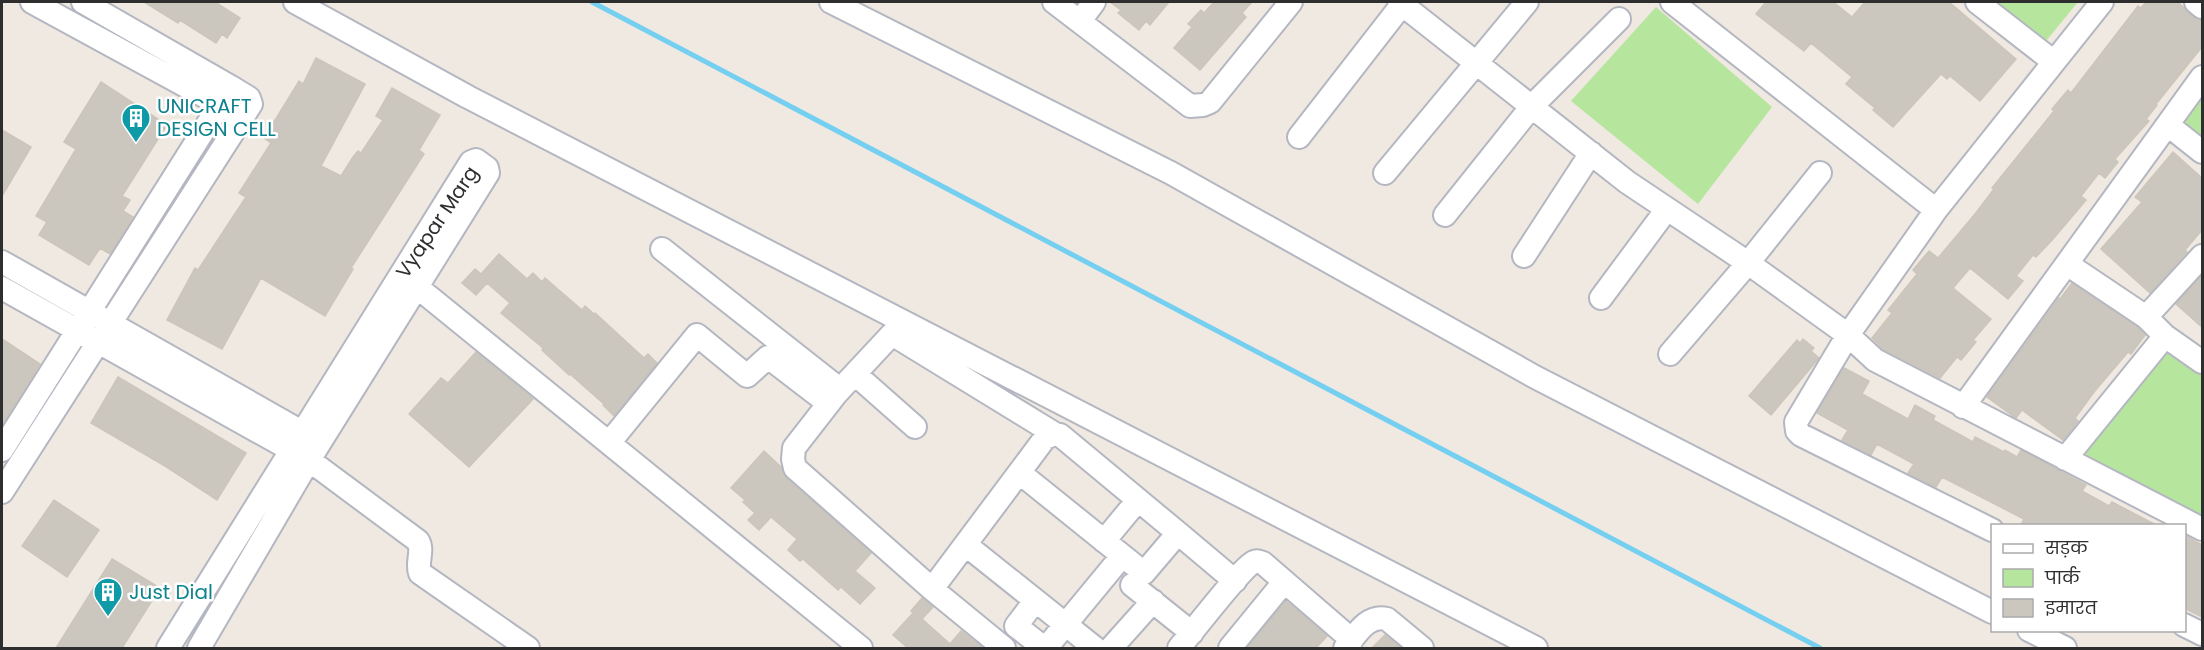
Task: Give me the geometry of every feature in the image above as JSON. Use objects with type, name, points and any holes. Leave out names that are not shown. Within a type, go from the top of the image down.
[{"type":"street","points":[[2,492],[251,104],[250,100],[226,96],[32,2]]},
{"type":"street","points":[[83,2],[226,96]]},
{"type":"street","points":[[295,2],[478,102],[1536,648]]},
{"type":"street","points":[[831,2],[1170,173],[1534,377],[1991,611]]},
{"type":"street","points":[[1054,2],[1190,106],[1210,102],[1291,2]]},
{"type":"street","points":[[1080,21],[1094,2]]},
{"type":"street","points":[[1299,137],[1402,2],[1627,182],[1748,262],[1848,335],[1875,360],[2202,529]]},
{"type":"street","points":[[1385,173],[1527,2]]},
{"type":"street","points":[[1672,2],[1936,210]]},
{"type":"street","points":[[1977,2],[2054,62]]},
{"type":"street","points":[[1991,530],[1801,435],[1797,431],[1796,422],[1848,335],[1936,210],[2102,2]]},
{"type":"street","points":[[2196,2],[2202,7]]},
{"type":"street","points":[[1445,214],[1532,106],[1619,19]]},
{"type":"street","points":[[1963,407],[2202,77]]},
{"type":"street","points":[[2,450],[226,96]]},
{"type":"street","points":[[2168,125],[2202,152]]},
{"type":"street","points":[[1524,256],[1591,153]]},
{"type":"street","name":"Vyapar Marg","points":[[168,648],[306,447],[410,281],[488,173],[487,168],[476,160],[471,162],[410,281]]},
{"type":"street","points":[[1670,354],[1820,173]]},
{"type":"street","points":[[1601,298],[1667,209]]},
{"type":"street","points":[[662,249],[833,384],[832,399]]},
{"type":"street","points":[[2146,317],[2202,256]]},
{"type":"street","points":[[2,262],[110,324],[306,447],[418,541],[421,545],[418,566],[420,573],[528,648]]},
{"type":"street","points":[[2067,264],[2146,317],[2165,336],[2202,363]]},
{"type":"street","points":[[410,281],[861,648]]},
{"type":"street","points":[[2,288],[98,343],[306,447]]},
{"type":"street","points":[[1004,648],[932,589],[795,468],[794,448],[832,399],[892,334],[1060,435],[1235,581]]},
{"type":"street","points":[[609,443],[697,335],[747,376],[768,357],[832,399]]},
{"type":"street","points":[[2065,459],[2165,336]]},
{"type":"street","points":[[855,374],[915,427]]},
{"type":"street","points":[[932,589],[1045,438],[1055,434]]},
{"type":"street","name":"Vyapar Marg","points":[[199,648],[306,447]]},
{"type":"street","points":[[1020,473],[1144,573],[1178,533]]},
{"type":"street","points":[[1104,541],[1138,500]]},
{"type":"street","points":[[966,545],[1095,648]]},
{"type":"street","points":[[1035,601],[1016,626],[1045,648],[1122,556]]},
{"type":"street","points":[[1132,585],[1153,602],[1185,640],[1251,563],[1258,561],[1284,582],[1349,644],[1369,621],[1381,617],[1387,619],[1422,648]]},
{"type":"street","points":[[1230,648],[1284,582]]},
{"type":"street","points":[[1111,648],[1153,602]]},
{"type":"street","points":[[2186,626],[2202,634]]},
{"type":"street","points":[[2033,632],[2065,648]]},
{"type":"green space","points":[[1997,2],[2078,2],[2046,41]]},
{"type":"green space","points":[[1656,7],[1772,107],[1698,204],[1571,101]]},
{"type":"green space","points":[[2202,93],[2202,143],[2178,124]]},
{"type":"green space","points":[[2168,350],[2202,376],[2202,518],[2083,457]]},
{"type":"building","points":[[144,2],[215,2],[240,18],[227,38],[222,34],[216,43],[180,20],[178,23]]},
{"type":"building","points":[[1110,2],[1169,2],[1150,25],[1146,21],[1139,30],[1118,13],[1121,10]]},
{"type":"building","points":[[1214,2],[1252,2],[1242,13],[1246,17],[1200,70],[1174,48],[1192,27],[1188,24],[1201,10],[1204,13]]},
{"type":"building","points":[[1766,2],[1833,2],[1852,17],[1865,2],[1949,2],[2016,59],[1980,101],[1950,76],[1947,79],[1941,74],[1893,127],[1873,110],[1875,108],[1846,84],[1852,77],[1811,43],[1804,51],[1756,14]]},
{"type":"building","points":[[2146,2],[2178,2],[2193,17],[2202,20],[2202,47],[2156,104],[2146,119],[2149,121],[2115,159],[2118,162],[2105,178],[2099,173],[2081,196],[2086,200],[2053,239],[2036,257],[2033,255],[2016,276],[2023,281],[2008,299],[1970,268],[1953,288],[1991,319],[1973,340],[1976,342],[1961,360],[1957,357],[1940,378],[1883,349],[1872,338],[1892,313],[1888,310],[1917,274],[1913,270],[1929,251],[1938,258],[2054,111],[2052,109],[2068,90],[2071,93],[2138,6],[2141,8]]},
{"type":"building","points":[[316,58],[365,84],[321,166],[341,176],[358,151],[361,153],[383,120],[376,116],[392,88],[440,115],[419,150],[424,154],[351,268],[353,269],[325,316],[261,278],[222,349],[167,320],[195,268],[198,270],[246,197],[239,193],[271,143],[264,138],[299,81],[303,84]]},
{"type":"building","points":[[101,82],[167,125],[122,196],[130,200],[123,211],[133,217],[110,254],[100,248],[89,265],[39,235],[47,222],[36,216],[76,149],[64,142]]},
{"type":"building","points":[[2,130],[31,147],[2,196]]},
{"type":"building","points":[[2173,152],[2202,178],[2202,230],[2185,250],[2187,252],[2150,293],[2101,249],[2142,202],[2135,197]]},
{"type":"building","points":[[499,254],[527,279],[533,273],[542,282],[545,278],[582,310],[585,306],[595,313],[644,358],[648,354],[657,363],[614,416],[604,404],[542,350],[543,348],[501,313],[510,303],[487,283],[476,295],[462,283],[475,269],[481,274]]},
{"type":"building","points":[[2202,275],[2202,327],[2176,304]]},
{"type":"building","points":[[2072,283],[2137,327],[2145,335],[2131,354],[2128,352],[2094,392],[2075,418],[2078,421],[2063,440],[2022,410],[2016,418],[1987,397]]},
{"type":"building","points":[[2,339],[40,364],[2,425]]},
{"type":"building","points":[[1803,339],[1814,348],[1811,351],[1819,358],[1771,415],[1749,396],[1797,340],[1800,343]]},
{"type":"building","points":[[476,352],[533,399],[469,467],[409,414],[441,378],[448,383]]},
{"type":"building","points":[[1844,368],[1869,381],[1862,394],[1908,419],[1915,405],[1935,416],[1933,420],[1973,442],[1975,437],[2017,457],[2021,450],[2086,485],[2082,491],[2109,506],[2112,502],[2154,524],[2022,524],[2024,519],[1942,477],[1936,487],[1908,473],[1914,464],[1877,444],[1871,455],[1842,440],[1848,430],[1817,413]]},
{"type":"building","points":[[118,377],[246,453],[217,500],[165,466],[91,423]]},
{"type":"building","points":[[764,451],[781,467],[786,478],[871,553],[855,571],[875,588],[860,604],[841,587],[838,590],[803,559],[800,561],[788,550],[797,539],[771,517],[759,530],[748,520],[755,513],[731,488]]},
{"type":"building","points":[[54,500],[99,530],[67,577],[22,546]]},
{"type":"building","points":[[2186,536],[2202,545],[2202,617],[2186,609]]},
{"type":"building","name":"Just Dial","points":[[112,559],[160,588],[122,648],[56,648]]},
{"type":"building","points":[[922,598],[933,607],[922,619],[950,644],[961,631],[983,648],[908,648],[893,635],[913,613],[911,611]]},
{"type":"building","points":[[1286,601],[1327,636],[1316,648],[1247,648]]},
{"type":"building","points":[[1385,635],[1401,648],[1372,648]]},
{"type":"waterway","points":[[592,2],[1820,648]]},
{"type":"place","name":"UNICRAFT DESIGN CELL","points":[[136,144]]},
{"type":"place","name":"Just Dial","points":[[108,618]]}]
